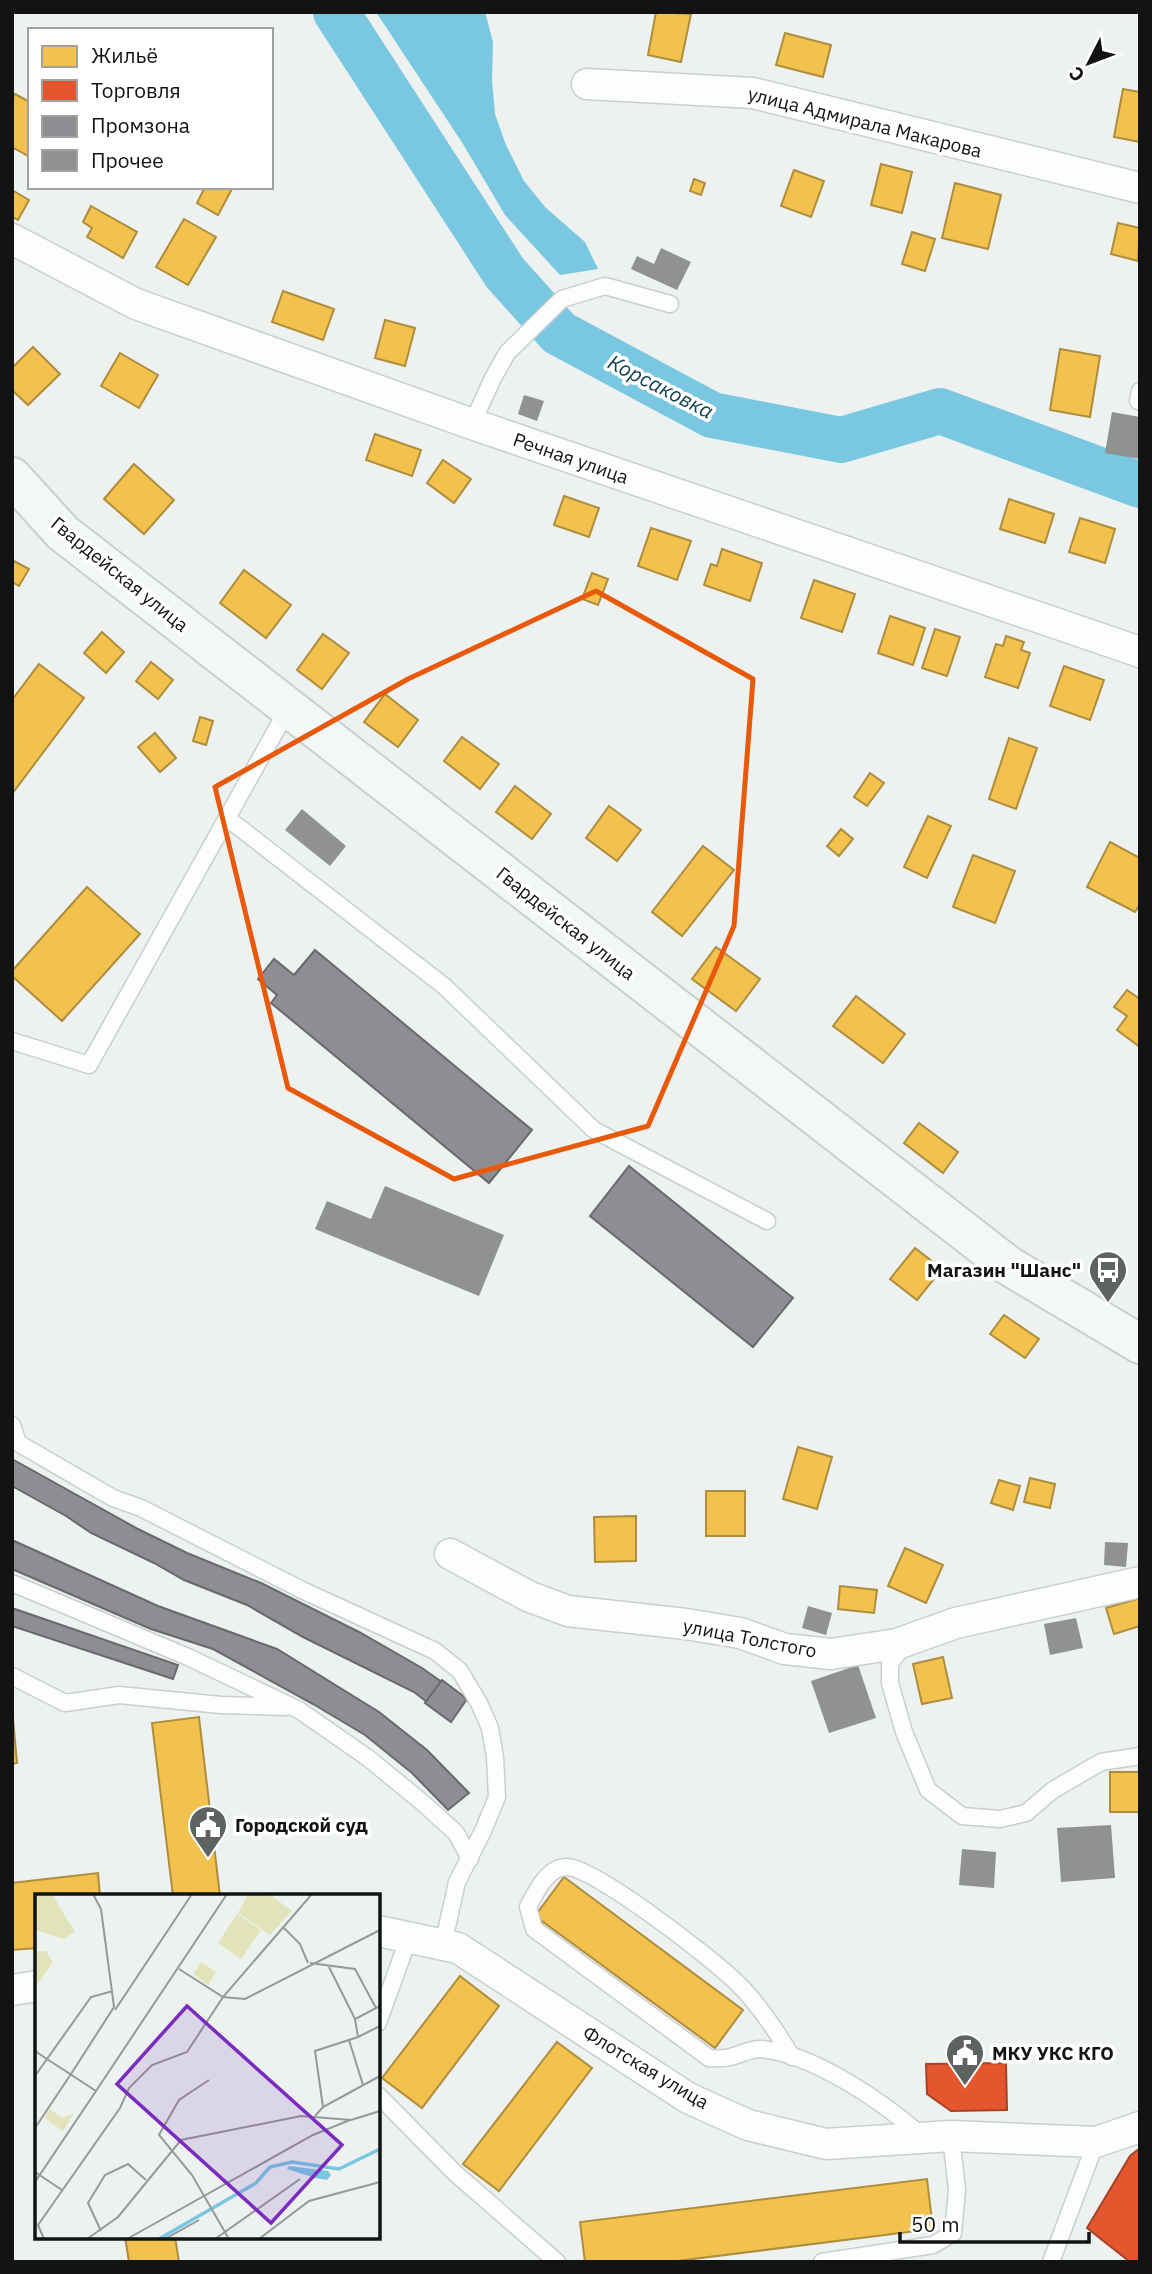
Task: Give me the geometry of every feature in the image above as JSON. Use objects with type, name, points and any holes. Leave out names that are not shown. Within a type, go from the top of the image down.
[{"type":"main road","name":"Гвардейская улица","points":[[12,477],[63,533],[1009,1266],[1140,1343]]},
{"type":"street","name":"улица Адмирала Макарова","points":[[587,84],[753,93],[1140,188]]},
{"type":"street","name":"Речная улица","points":[[12,239],[136,304],[472,424],[1140,653]]},
{"type":"street","name":"улица Толстого","points":[[450,1554],[530,1597],[568,1611],[686,1624],[740,1633],[785,1648],[831,1654],[897,1644],[956,1623],[1140,1582]]},
{"type":"street","name":"Флотская улица","points":[[380,1931],[458,1948],[688,2098],[748,2124],[826,2144],[938,2137],[1096,2142],[1140,2127]]},
{"type":"lane","points":[[472,424],[507,353],[562,299],[605,286],[670,304]]},
{"type":"lane","points":[[12,1041],[89,1065],[289,707]]},
{"type":"lane","points":[[227,818],[444,986],[594,1130],[767,1221]]},
{"type":"lane","points":[[12,1425],[18,1443],[113,1498],[141,1508],[349,1612],[435,1651],[460,1671],[490,1728],[497,1797],[457,1882],[443,1945]]},
{"type":"lane","points":[[12,1583],[188,1657],[292,1707],[368,1758],[423,1803],[456,1833],[470,1858]]},
{"type":"lane","points":[[924,1634],[900,1650],[890,1663],[890,1683],[904,1732],[928,1790],[962,1816],[1000,1819],[1026,1813],[1053,1790],[1101,1762],[1140,1756]]},
{"type":"lane","points":[[12,1676],[65,1703],[119,1695],[220,1705],[292,1707]]},
{"type":"lane","points":[[792,2057],[740,1985],[696,1946],[588,1873],[567,1867],[552,1873],[538,1886],[528,1907],[534,1929],[709,2058],[728,2058],[759,2048],[792,2057],[839,2078],[938,2137],[957,2190],[953,2234],[933,2245],[822,2262]]},
{"type":"lane","points":[[380,2017],[409,1937]]},
{"type":"lane","points":[[380,2097],[455,2173],[557,2262]]},
{"type":"lane","points":[[1051,2262],[1096,2142]]},
{"type":"highlighted area","points":[[596,591],[753,679],[734,926],[648,1126],[454,1179],[288,1088],[215,787],[408,679]]},
{"type":"water","points":[[376,12],[485,12],[493,42],[495,114],[506,145],[524,181],[545,207],[585,242],[598,269],[560,275],[505,215],[463,144]]},
{"type":"building: Жильё","points":[[656,12],[691,14],[681,62],[648,55]]},
{"type":"building: Жильё","points":[[785,33],[831,45],[823,77],[776,65]]},
{"type":"building: Жильё","points":[[1123,89],[1140,92],[1140,142],[1114,137]]},
{"type":"building: Жильё","points":[[15,94],[28,101],[28,156],[12,147],[12,99]]},
{"type":"building: Жильё","points":[[881,164],[912,172],[902,213],[871,205]]},
{"type":"building: Жильё","points":[[794,170],[824,181],[811,217],[781,206]]},
{"type":"building: Жильё","points":[[694,179],[705,183],[701,195],[690,191]]},
{"type":"building: Жильё","points":[[955,183],[1001,195],[988,249],[942,238]]},
{"type":"building: Жильё","points":[[204,189],[232,189],[218,215],[197,203]]},
{"type":"building: Жильё","points":[[12,190],[29,200],[18,220],[12,217]]},
{"type":"building: Жильё","points":[[91,206],[137,232],[123,258],[87,237],[92,228],[83,222]]},
{"type":"building: Жильё","points":[[184,219],[216,237],[188,285],[156,267]]},
{"type":"building: Жильё","points":[[1118,223],[1140,228],[1138,261],[1111,254]]},
{"type":"building: Жильё","points":[[912,232],[935,239],[925,271],[902,264]]},
{"type":"building: Жильё","points":[[283,291],[334,309],[323,340],[272,322]]},
{"type":"building: Жильё","points":[[385,320],[415,328],[405,366],[375,358]]},
{"type":"building: Жильё","points":[[33,347],[60,374],[28,405],[12,390],[12,368]]},
{"type":"building: Жильё","points":[[1060,349],[1100,356],[1090,417],[1050,410]]},
{"type":"building: Жильё","points":[[120,353],[158,375],[139,408],[101,386]]},
{"type":"building: Жильё","points":[[375,434],[421,450],[412,476],[366,460]]},
{"type":"building: Жильё","points":[[443,460],[471,479],[454,503],[427,483]]},
{"type":"building: Жильё","points":[[134,464],[174,500],[144,534],[104,499]]},
{"type":"building: Жильё","points":[[564,496],[599,508],[589,537],[554,525]]},
{"type":"building: Жильё","points":[[1009,499],[1054,514],[1045,543],[1000,529]]},
{"type":"building: Жильё","points":[[1080,518],[1115,529],[1105,563],[1069,552]]},
{"type":"building: Жильё","points":[[651,528],[691,541],[677,580],[638,566]]},
{"type":"building: Жильё","points":[[722,549],[762,563],[750,601],[704,585],[711,564],[717,566]]},
{"type":"building: Жильё","points":[[12,560],[29,569],[19,586],[12,582]]},
{"type":"building: Жильё","points":[[244,570],[291,605],[266,638],[220,603]]},
{"type":"building: Жильё","points":[[592,573],[608,579],[598,605],[582,599]]},
{"type":"building: Жильё","points":[[814,580],[855,594],[842,632],[801,618]]},
{"type":"building: Жильё","points":[[890,616],[925,628],[913,665],[878,653]]},
{"type":"building: Жильё","points":[[935,629],[960,637],[947,676],[922,668]]},
{"type":"building: Жильё","points":[[102,632],[124,652],[106,673],[84,653]]},
{"type":"building: Жильё","points":[[323,634],[349,653],[322,689],[297,670]]},
{"type":"building: Жильё","points":[[1006,636],[1024,642],[1021,650],[1030,653],[1018,688],[985,677],[996,644],[1003,646]]},
{"type":"building: Жильё","points":[[151,662],[173,680],[158,699],[136,681]]},
{"type":"building: Жильё","points":[[39,664],[84,698],[12,794],[12,700]]},
{"type":"building: Жильё","points":[[1064,666],[1104,680],[1090,720],[1050,706]]},
{"type":"building: Жильё","points":[[385,694],[418,720],[398,747],[364,722]]},
{"type":"building: Жильё","points":[[200,717],[213,721],[206,745],[193,741]]},
{"type":"building: Жильё","points":[[155,733],[176,758],[160,772],[138,747]]},
{"type":"building: Жильё","points":[[462,737],[499,764],[480,789],[444,761]]},
{"type":"building: Жильё","points":[[1009,738],[1037,748],[1016,809],[989,799]]},
{"type":"building: Жильё","points":[[870,773],[884,783],[867,806],[854,797]]},
{"type":"building: Жильё","points":[[515,786],[551,814],[532,839],[496,812]]},
{"type":"building: Жильё","points":[[609,806],[641,830],[617,861],[586,838]]},
{"type":"building: Жильё","points":[[928,816],[951,826],[927,878],[904,867]]},
{"type":"building: Жильё","points":[[841,829],[853,839],[839,856],[827,846]]},
{"type":"building: Жильё","points":[[1110,842],[1140,858],[1140,904],[1135,912],[1087,887]]},
{"type":"building: Жильё","points":[[703,846],[734,870],[682,936],[652,912]]},
{"type":"building: Жильё","points":[[973,855],[1015,871],[995,923],[953,907]]},
{"type":"building: Жильё","points":[[87,887],[140,934],[62,1021],[12,976],[12,971]]},
{"type":"building: Жильё","points":[[716,947],[760,979],[736,1011],[692,979]]},
{"type":"building: Жильё","points":[[1127,990],[1140,999],[1140,1047],[1117,1030],[1127,1016],[1114,1007]]},
{"type":"building: Жильё","points":[[856,996],[905,1034],[883,1063],[833,1026]]},
{"type":"building: Жильё","points":[[919,1123],[958,1152],[943,1173],[904,1143]]},
{"type":"building: Жильё","points":[[915,1248],[942,1269],[917,1300],[890,1279]]},
{"type":"building: Жильё","points":[[1004,1315],[1039,1339],[1025,1358],[990,1334]]},
{"type":"building: Жильё","points":[[798,1447],[832,1457],[817,1509],[783,1499]]},
{"type":"building: Жильё","points":[[1030,1478],[1055,1484],[1050,1508],[1024,1502]]},
{"type":"building: Жильё","points":[[999,1480],[1020,1486],[1013,1510],[991,1503]]},
{"type":"building: Жильё","points":[[706,1491],[745,1491],[745,1536],[706,1536]]},
{"type":"building: Жильё","points":[[636,1516],[636,1561],[595,1562],[594,1517]]},
{"type":"building: Жильё","points":[[905,1548],[943,1565],[926,1603],[888,1586]]},
{"type":"building: Жильё","points":[[840,1586],[877,1590],[874,1613],[838,1609]]},
{"type":"building: Жильё","points":[[1140,1598],[1140,1626],[1114,1634],[1106,1608]]},
{"type":"building: Жильё","points":[[943,1657],[952,1698],[922,1704],[913,1664]]},
{"type":"building: Жильё","points":[[12,1707],[17,1763],[12,1764]]},
{"type":"building: Жильё","points":[[199,1717],[220,1894],[173,1894],[152,1723]]},
{"type":"building: Жильё","points":[[1110,1772],[1140,1772],[1140,1812],[1110,1812]]},
{"type":"building: Жильё","points":[[98,1873],[100,1894],[35,1894],[35,1948],[12,1950],[12,1883]]},
{"type":"building: Жильё","points":[[564,1877],[743,2010],[715,2048],[535,1916]]},
{"type":"building: Жильё","points":[[460,1976],[499,2006],[422,2108],[382,2078]]},
{"type":"building: Жильё","points":[[557,2042],[592,2068],[499,2191],[463,2164]]},
{"type":"building: Жильё","points":[[927,2179],[933,2229],[669,2262],[585,2262],[580,2222]]},
{"type":"building: Жильё","points":[[125,2239],[175,2239],[179,2262],[129,2262]]},
{"type":"building: Торговля","points":[[1006,2063],[1007,2110],[951,2111],[927,2094],[926,2064]]},
{"type":"building: Торговля","points":[[1140,2148],[1140,2260],[1130,2262],[1087,2228],[1130,2156]]},
{"type":"building: Промзона","points":[[315,950],[532,1130],[489,1183],[271,1003],[277,995],[258,979],[274,959],[294,975]]},
{"type":"building: Промзона","points":[[629,1166],[793,1298],[753,1347],[590,1216]]},
{"type":"building: Промзона","points":[[12,1459],[138,1529],[187,1553],[261,1583],[359,1632],[446,1685],[432,1706],[414,1692],[303,1637],[247,1605],[184,1580],[91,1533],[12,1486]]},
{"type":"building: Промзона","points":[[12,1540],[158,1606],[277,1649],[379,1712],[427,1750],[469,1793],[448,1810],[412,1773],[365,1735],[313,1704],[213,1649],[151,1629],[12,1569]]},
{"type":"building: Промзона","points":[[12,1608],[178,1665],[173,1679],[12,1626]]},
{"type":"building: Промзона","points":[[442,1680],[467,1699],[451,1722],[425,1703]]},
{"type":"building: Прочее","points":[[661,248],[691,262],[677,290],[631,269],[637,256],[654,264]]},
{"type":"building: Прочее","points":[[524,395],[544,401],[537,421],[518,414]]},
{"type":"building: Прочее","points":[[1112,412],[1140,417],[1140,459],[1105,453]]},
{"type":"building: Прочее","points":[[302,809],[346,846],[330,866],[285,830]]},
{"type":"building: Прочее","points":[[385,1186],[504,1235],[479,1296],[315,1229],[327,1201],[371,1219]]},
{"type":"building: Прочее","points":[[1105,1542],[1128,1543],[1126,1567],[1104,1565]]},
{"type":"building: Прочее","points":[[808,1606],[832,1613],[826,1635],[802,1628]]},
{"type":"building: Прочее","points":[[1076,1618],[1083,1648],[1050,1655],[1044,1624]]},
{"type":"building: Прочее","points":[[858,1665],[876,1718],[829,1733],[811,1681]]},
{"type":"building: Прочее","points":[[1111,1825],[1115,1878],[1061,1882],[1057,1828]]},
{"type":"building: Прочее","points":[[962,1849],[996,1852],[994,1888],[959,1885]]},
{"type":"waterway","name":"Корсаковка","points":[[336,12],[505,273],[559,333],[712,415],[841,440],[940,411],[1140,485]]},
{"type":"place","name":"Магазин \"Шанс\"","points":[[1108,1304]]},
{"type":"place","name":"Городской суд","points":[[208,1859]]},
{"type":"place","name":"МКУ УКС КГО","points":[[965,2087]]}]
